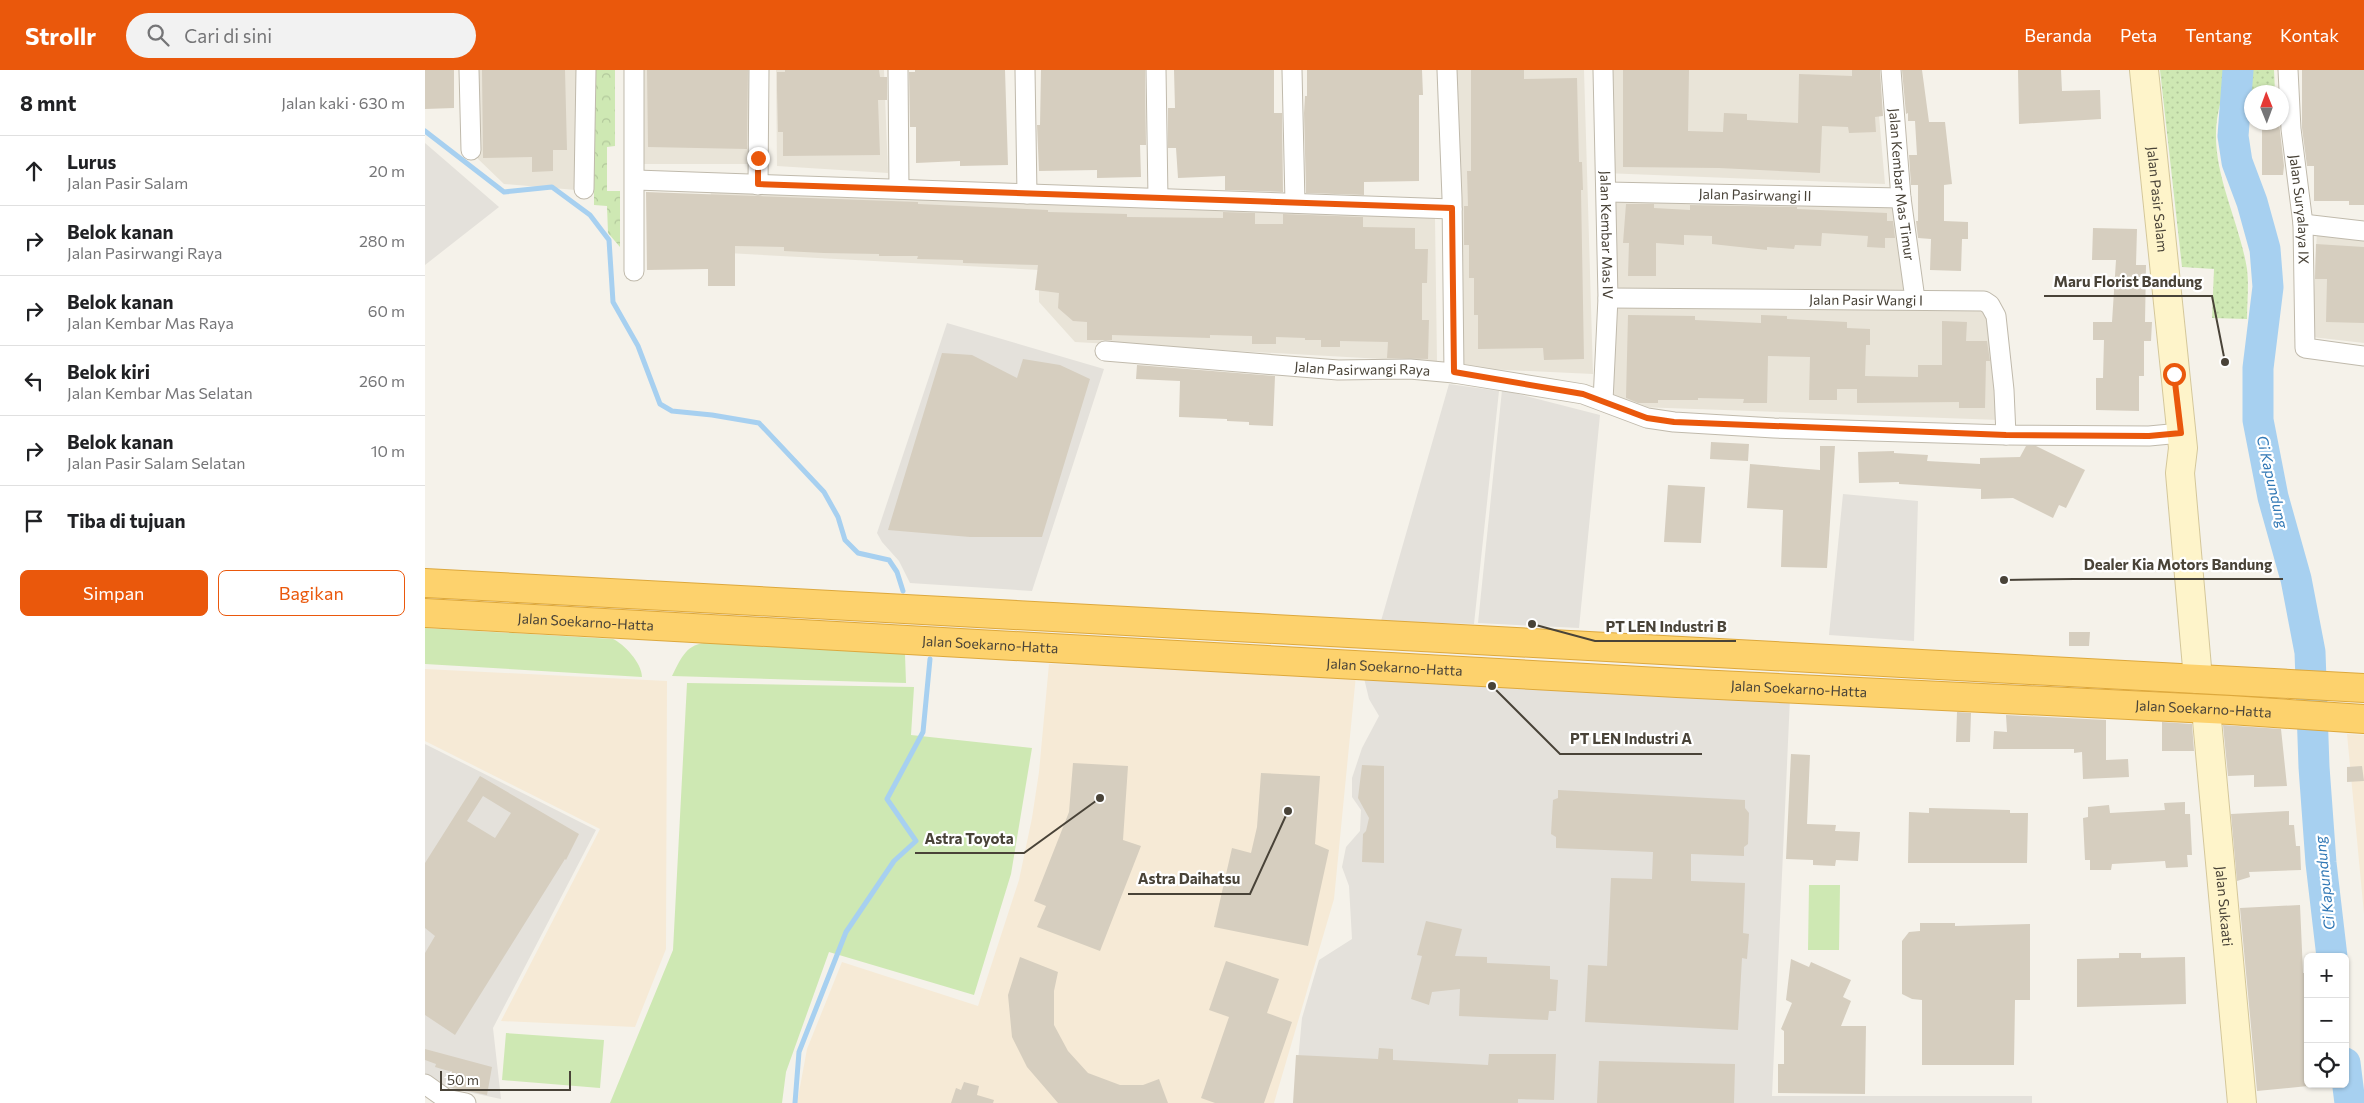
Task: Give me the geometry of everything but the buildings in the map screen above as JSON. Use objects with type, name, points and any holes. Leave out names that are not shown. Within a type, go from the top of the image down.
[{"type":"highway","points":[[425,583],[1678,649],[2359,688]]},
{"type":"highway","name":"Jalan Soekarno-Hatta","points":[[425,613],[1677,683],[2218,709],[2359,719]]},
{"type":"highway","points":[[1677,683],[1678,649]]},
{"type":"street","points":[[469,70],[471,150]]},
{"type":"street","points":[[584,189],[586,70]]},
{"type":"street","points":[[634,70],[635,271]]},
{"type":"street","points":[[758,184],[759,70]]},
{"type":"street","points":[[898,70],[899,189]]},
{"type":"street","points":[[1025,70],[1027,194]]},
{"type":"street","points":[[1156,70],[1158,198]]},
{"type":"street","points":[[1292,70],[1295,203]]},
{"type":"street","points":[[1447,70],[1452,208],[1454,372]]},
{"type":"street","name":"Jalan Kembar Mas IV","points":[[1603,70],[1608,298],[1603,401]]},
{"type":"street","name":"Jalan Kembar Mas Timur","points":[[1891,70],[1901,198],[1915,299]]},
{"type":"street","name":"Jalan Pasir Salam","points":[[2144,70],[2182,440],[2193,473],[2208,680]]},
{"type":"street","name":"Jalan Suryalaya IX","points":[[2289,70],[2291,129],[2303,224],[2305,348],[2364,356]]},
{"type":"street","points":[[635,180],[1452,208]]},
{"type":"street","name":"Jalan Pasirwangi II","points":[[1607,192],[1901,198]]},
{"type":"street","points":[[2303,224],[2364,231]]},
{"type":"street","name":"Jalan Pasir Wangi I","points":[[1608,298],[1984,301],[1990,305],[1996,316],[2004,390],[2006,435]]},
{"type":"street","name":"Jalan Pasirwangi Raya","points":[[1105,351],[1338,370],[1454,372],[1583,394],[1647,418],[1674,422],[2006,435],[2149,436],[2182,440]]},
{"type":"street","name":"Jalan Sukaati","points":[[2218,709],[2242,1103]]},
{"type":"street","points":[[425,1084],[446,1099],[466,1103]]},
{"type":"shaded area","points":[[474,70],[576,70],[576,190],[504,184],[475,156]]},
{"type":"shaded area","points":[[634,70],[759,70],[760,164],[636,164]]},
{"type":"shaded area","points":[[776,70],[884,70],[888,173],[777,166]]},
{"type":"shaded area","points":[[1451,70],[1584,70],[1593,374],[1464,368]]},
{"type":"shaded area","points":[[1600,70],[1875,70],[1885,184],[1604,173]]},
{"type":"shaded area","points":[[425,143],[499,207],[425,265]]},
{"type":"shaded area","points":[[711,186],[1435,218],[1437,362],[1075,342],[1039,302],[1039,270],[709,252]]},
{"type":"shaded area","points":[[1605,194],[1895,201],[1909,296],[1611,290]]},
{"type":"shaded area","points":[[2317,230],[2364,236],[2364,343],[2312,337]]},
{"type":"shaded area","points":[[1609,303],[1988,309],[2000,420],[1611,406]]},
{"type":"shaded area","points":[[947,323],[1104,369],[1032,591],[910,583],[899,561],[882,542],[877,533]]},
{"type":"shaded area","points":[[1449,384],[1499,391],[1474,624],[1381,621]]},
{"type":"shaded area","points":[[1502,390],[1600,415],[1579,628],[1478,623]]},
{"type":"shaded area","points":[[1843,494],[1918,501],[1914,641],[1829,635]]},
{"type":"shaded area","points":[[1049,664],[1356,675],[1334,899],[1274,1103],[797,1103],[807,1049],[842,962],[978,1006],[1019,880],[1032,818],[1039,772]]},
{"type":"shaded area","points":[[425,669],[667,681],[666,949],[635,1027],[501,1021],[600,829],[425,741]]},
{"type":"shaded area","points":[[1363,674],[1790,698],[1772,1096],[2032,1096],[2032,1103],[1294,1103],[1302,1018],[1319,960],[1352,939],[1349,886],[1342,867],[1346,847],[1360,831],[1361,810],[1352,797],[1352,778],[1362,748],[1379,716],[1369,699]]},
{"type":"shaded area","points":[[2347,734],[2364,735],[2364,914]]},
{"type":"shaded area","points":[[425,744],[596,830],[493,1028],[501,1099],[439,1086],[425,1073]]},
{"type":"green space","points":[[594,70],[615,70],[615,146],[607,147],[607,191],[620,191],[620,247],[608,233],[607,206],[594,205]]},
{"type":"green space","points":[[2160,70],[2274,70],[2275,85],[2244,85],[2244,98],[2221,101],[2217,123],[2216,144],[2219,165],[2243,248],[2247,269],[2247,319],[2212,318],[2214,269],[2182,267]]},
{"type":"green space","points":[[425,628],[613,639],[622,645],[636,660],[642,677],[425,664]]},
{"type":"green space","points":[[697,644],[905,654],[906,683],[672,676],[688,650]]},
{"type":"green space","points":[[687,683],[914,687],[911,735],[1032,748],[1011,874],[974,995],[829,952],[786,1072],[782,1103],[610,1103],[673,950]]},
{"type":"green space","points":[[1809,885],[1840,885],[1839,950],[1808,950]]},
{"type":"green space","points":[[506,1033],[604,1040],[600,1088],[502,1080]]},
{"type":"waterway","name":"Ci Kapundung","points":[[2238,70],[2233,136],[2237,162],[2252,202],[2265,249],[2268,287],[2258,368],[2258,420],[2273,497],[2296,579],[2310,652],[2314,767],[2321,863],[2332,953]]},
{"type":"waterway","points":[[425,131],[504,192],[552,187],[590,215],[609,240],[613,302],[638,346],[660,404],[672,411],[712,415],[759,423],[824,492],[838,517],[845,540],[858,553],[889,560],[897,572],[903,591]]},
{"type":"waterway","points":[[795,1103],[799,1052],[846,932],[894,861],[916,841],[887,799],[923,732],[930,659]]},
{"type":"waterway","name":"Ci Kapundung","points":[[2348,1088],[2350,1103]]},
{"type":"place","name":"Maru Florist Bandung","points":[[2225,362]]},
{"type":"place","name":"Dealer Kia Motors Bandung","points":[[2004,580]]},
{"type":"place","name":"PT LEN Industri B","points":[[1532,624]]},
{"type":"place","name":"PT LEN Industri A","points":[[1492,686]]},
{"type":"place","name":"Astra Toyota","points":[[1100,798]]},
{"type":"place","name":"Astra Daihatsu","points":[[1288,811]]},
{"type":"route","points":[[758,158],[758,184],[1452,208],[1454,372],[1583,394],[1647,418],[1674,422],[1774,428],[2006,435],[2149,436],[2181,433],[2174,374]]}]
